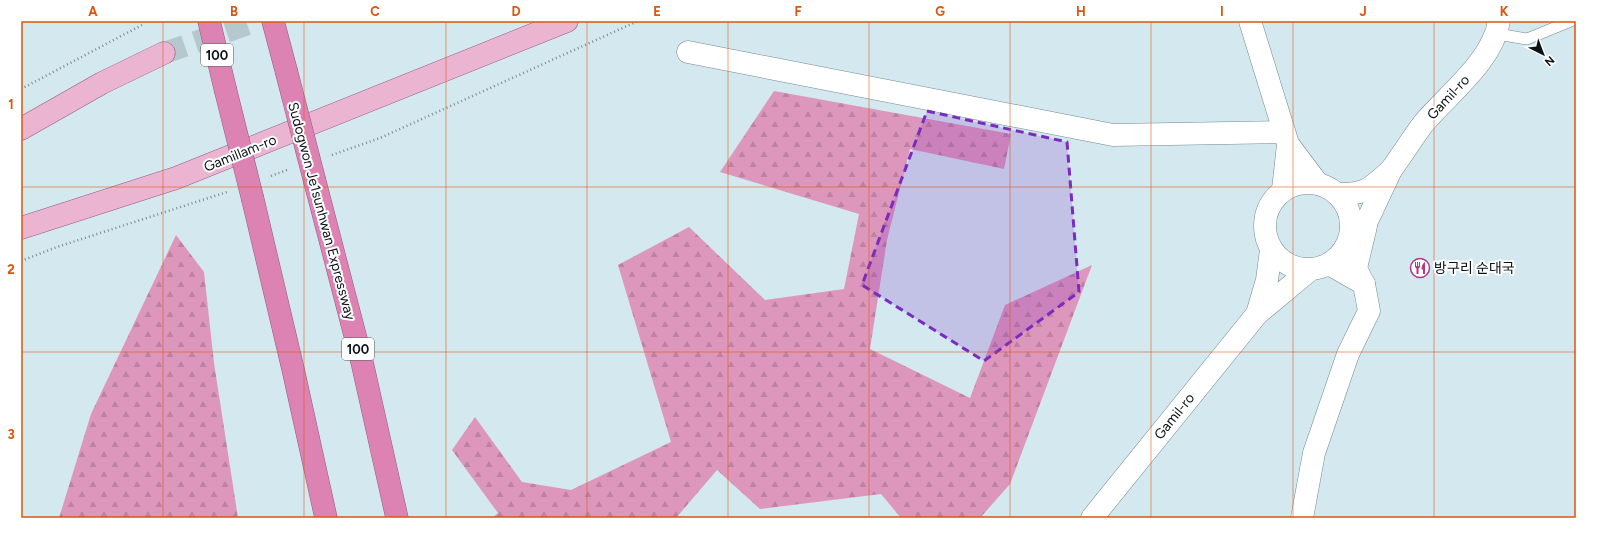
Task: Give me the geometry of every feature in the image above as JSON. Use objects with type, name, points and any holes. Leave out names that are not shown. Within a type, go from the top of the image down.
[{"type":"highway","name":"100","points":[[209,21],[293,369],[326,518]]},
{"type":"highway","name":"Sudogwon Je1sunhwan Expressway","points":[[273,21],[362,362],[398,518]]},
{"type":"main road","name":"Gamillam-ro","points":[[21,228],[176,178],[567,21]]},
{"type":"main road","points":[[21,129],[102,83],[164,53]]},
{"type":"street","points":[[1250,21],[1286,138],[1318,184]]},
{"type":"street","name":"Gamil-ro","points":[[1092,518],[1257,314],[1319,267],[1338,258],[1355,234],[1391,170],[1423,124],[1474,70],[1498,28]]},
{"type":"street","points":[[688,52],[1112,135],[1286,138]]},
{"type":"street","points":[[1283,190],[1286,138]]},
{"type":"street","name":"Gamil-ro","points":[[1337,194],[1355,195],[1372,187],[1391,170]]},
{"type":"street","name":"Gamil-ro","points":[[1257,314],[1267,280],[1271,250],[1266,238],[1264,224],[1267,211],[1273,200],[1283,190],[1294,185],[1306,183],[1318,184],[1328,188],[1337,194],[1346,205],[1355,234]]},
{"type":"street","points":[[1355,234],[1360,276]]},
{"type":"street","points":[[1302,518],[1314,453],[1348,354],[1369,311],[1360,276],[1355,234]]},
{"type":"street","points":[[1271,250],[1281,261],[1295,268],[1319,267],[1360,276]]},
{"type":"lane","points":[[1498,28],[1526,39],[1571,21]]},
{"type":"path","points":[[21,89],[142,24]]},
{"type":"highlighted area","points":[[927,111],[1067,142],[1079,292],[984,361],[862,285]]},
{"type":"green space","points":[[774,91],[1011,134],[1004,169],[910,149],[887,240],[870,349],[970,398],[1005,305],[1092,265],[1010,484],[980,518],[901,518],[881,494],[760,509],[717,470],[676,518],[492,518],[498,513],[452,450],[475,417],[522,482],[571,490],[671,442],[618,265],[689,227],[765,300],[844,289],[859,214],[720,172]]},
{"type":"green space","points":[[176,235],[204,272],[214,363],[238,518],[59,518],[91,414]]},
{"type":"tunnel","points":[[164,53],[257,21]]},
{"type":"place","name":"방구리 순대국","points":[[1420,268]]}]
